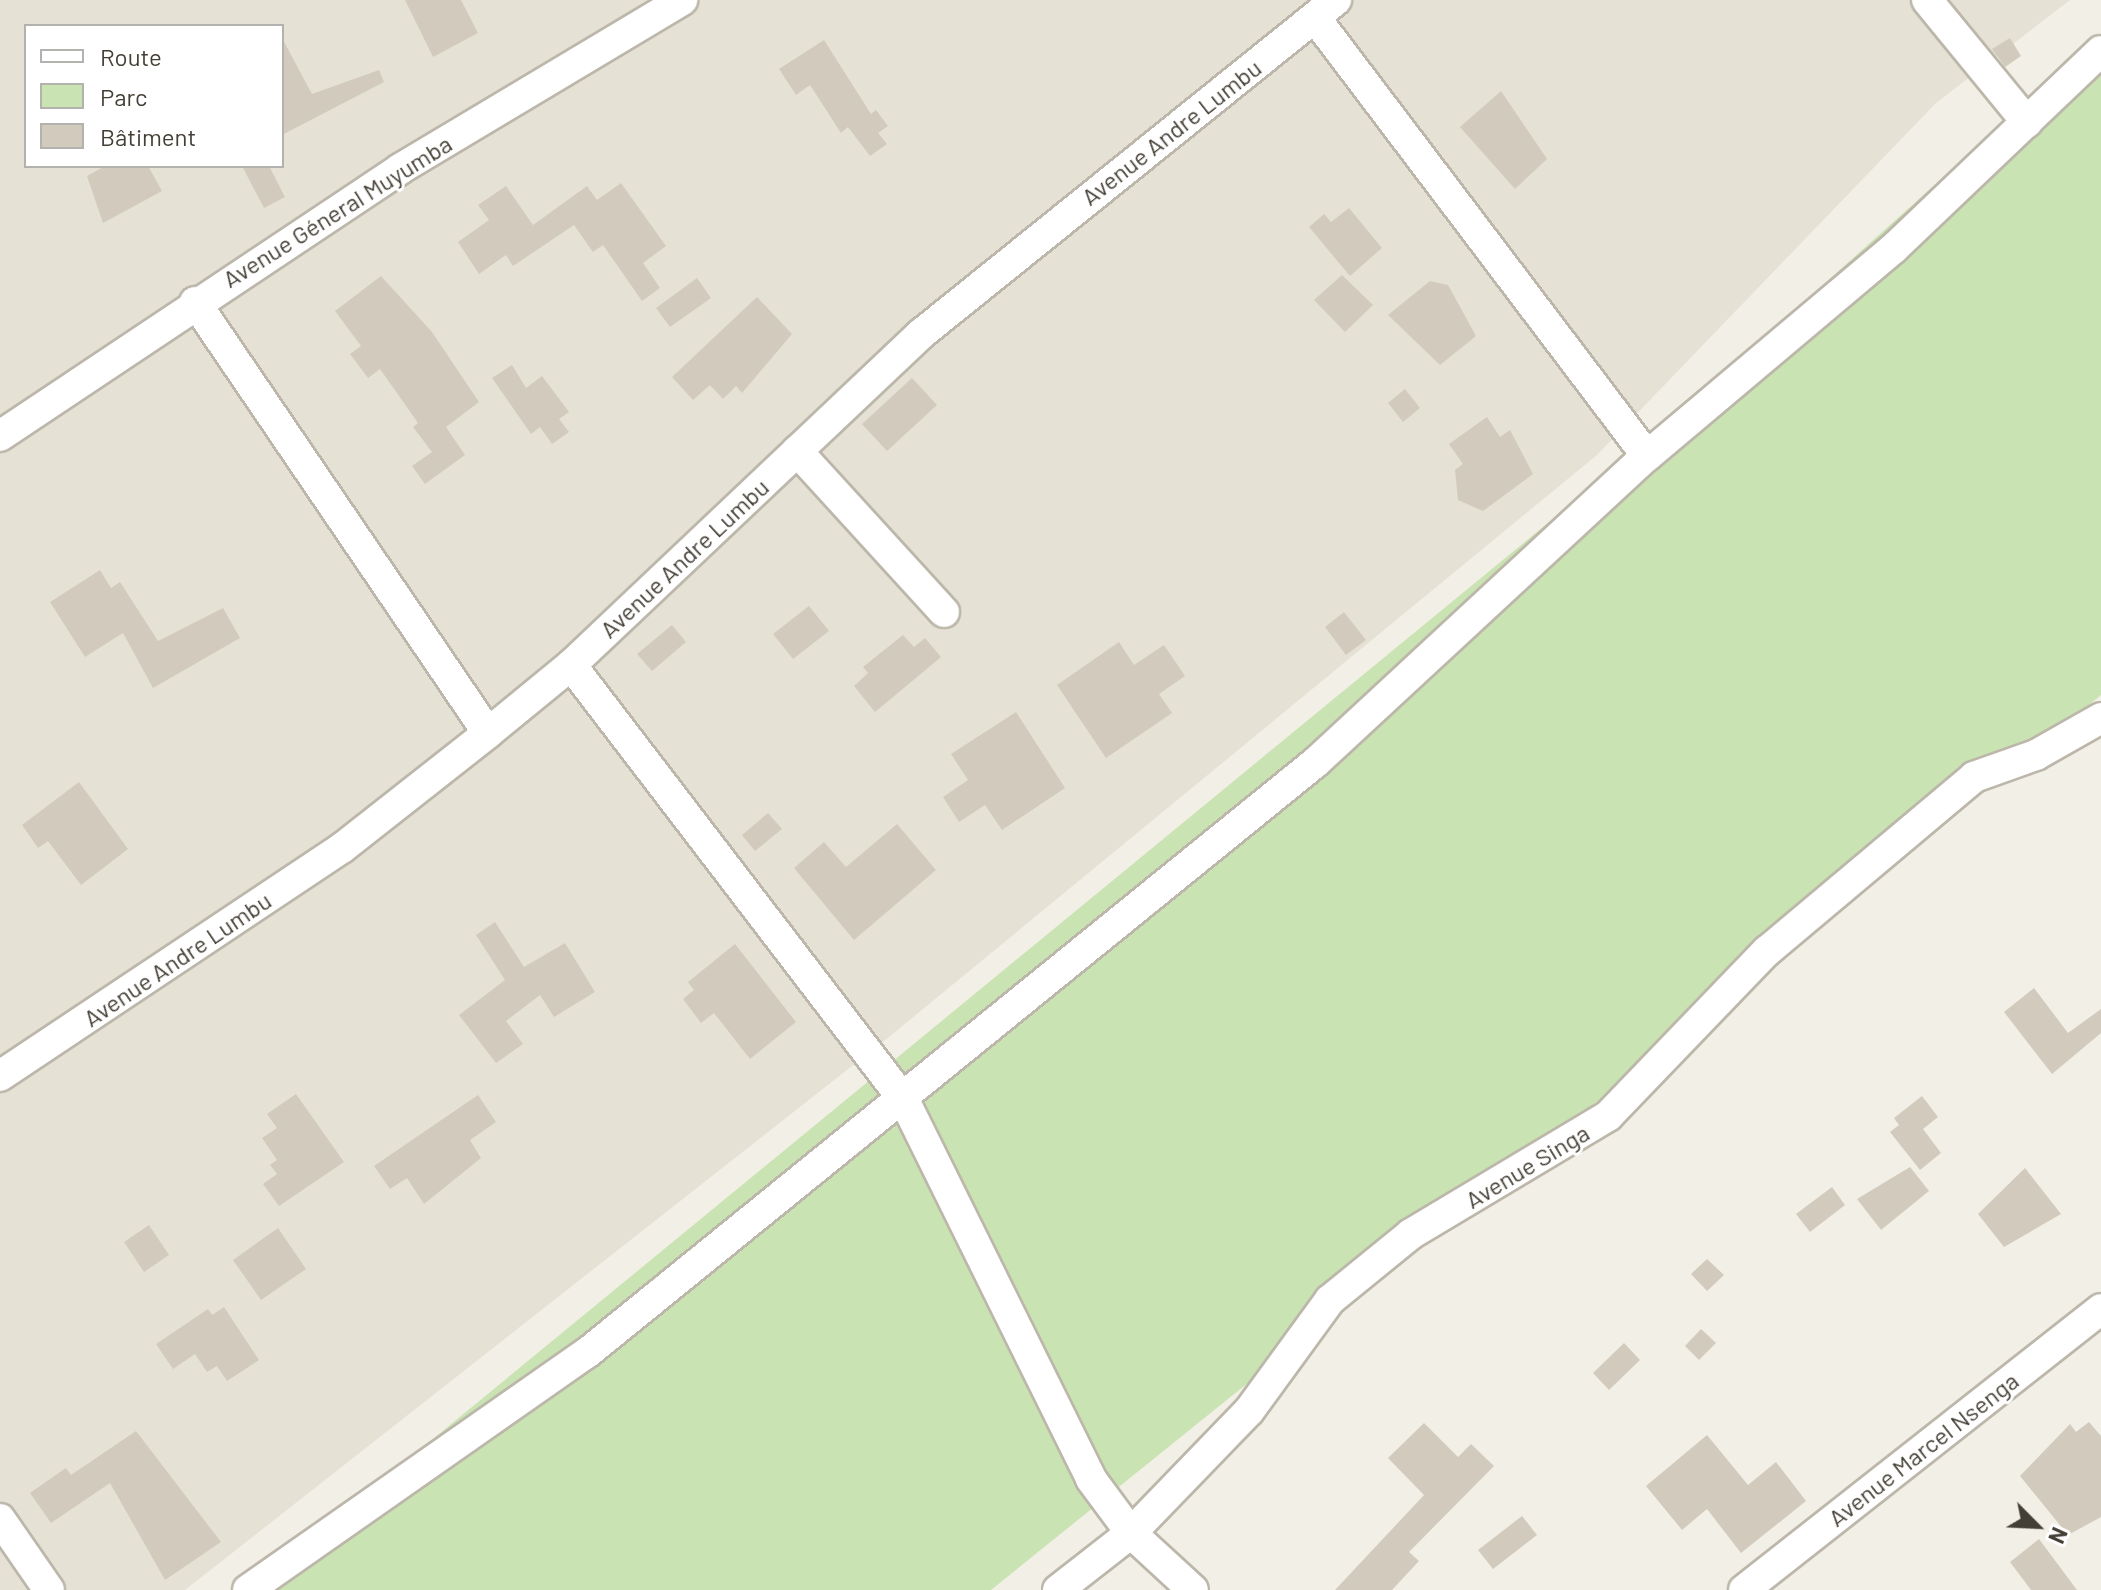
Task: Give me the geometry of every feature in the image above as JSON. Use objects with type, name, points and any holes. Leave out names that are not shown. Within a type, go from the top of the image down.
[{"type":"street","name":"Avenue Géneral Muyumba","points":[[0,436],[195,302],[682,0]]},
{"type":"street","points":[[1927,0],[2027,122]]},
{"type":"street","points":[[1326,10],[1647,456]]},
{"type":"street","name":"Avenue Andre Lumbu","points":[[0,1076],[342,848],[488,733],[571,665],[944,315],[1326,10]]},
{"type":"street","points":[[248,1590],[587,1353],[904,1100],[1316,762],[1647,456],[1893,249],[2101,51]]},
{"type":"street","points":[[195,302],[488,733]]},
{"type":"street","points":[[797,451],[944,612]]},
{"type":"street","points":[[571,665],[904,1100],[1044,1395],[1131,1533],[1193,1590]]},
{"type":"street","name":"Avenue Singa","points":[[1058,1590],[1131,1533],[1249,1411],[1330,1300],[1411,1234],[1608,1116],[1767,951],[1974,777],[2036,755],[2101,718]]},
{"type":"street","name":"Avenue Marcel Nsenga","points":[[1744,1590],[2101,1309]]},
{"type":"street","points":[[0,1519],[49,1590]]},
{"type":"shaded area","points":[[0,0],[2070,0],[1936,103],[1597,455],[889,1037],[185,1590],[0,1590]]},
{"type":"green space","points":[[2101,36],[2101,695],[991,1590],[238,1590],[405,1462],[1661,430]]},
{"type":"building","points":[[405,0],[461,0],[478,33],[433,57]]},
{"type":"building","points":[[2010,38],[2021,56],[2005,67],[1992,49]]},
{"type":"building","points":[[824,40],[871,114],[876,110],[888,126],[878,133],[887,144],[870,156],[848,127],[841,133],[810,85],[796,95],[779,69]]},
{"type":"building","points":[[284,42],[312,94],[379,70],[384,82],[284,134]]},
{"type":"building","points":[[1501,91],[1547,159],[1515,189],[1460,127]]},
{"type":"building","points":[[101,168],[149,168],[162,191],[103,223],[87,176]]},
{"type":"building","points":[[243,168],[270,168],[285,197],[264,208]]},
{"type":"building","points":[[621,183],[666,246],[643,263],[660,288],[642,301],[603,245],[593,252],[574,225],[513,266],[506,255],[479,274],[458,242],[489,220],[478,205],[506,186],[533,225],[587,186],[597,200]]},
{"type":"building","points":[[1349,208],[1382,248],[1350,276],[1309,227],[1324,214],[1331,222]]},
{"type":"building","points":[[1342,275],[1373,305],[1345,332],[1314,300]]},
{"type":"building","points":[[381,276],[432,332],[479,402],[446,427],[465,455],[425,484],[412,466],[432,452],[413,427],[418,423],[380,369],[368,378],[350,354],[361,346],[335,311]]},
{"type":"building","points":[[697,278],[711,298],[670,327],[656,308]]},
{"type":"building","points":[[1430,281],[1448,285],[1476,336],[1440,365],[1388,315]]},
{"type":"building","points":[[757,297],[792,334],[742,393],[736,386],[723,399],[710,385],[693,400],[672,377]]},
{"type":"building","points":[[512,365],[526,388],[542,376],[569,412],[559,419],[569,432],[552,444],[540,427],[531,434],[492,378]]},
{"type":"building","points":[[912,378],[937,405],[887,451],[862,424]]},
{"type":"building","points":[[1405,389],[1420,408],[1403,422],[1388,403]]},
{"type":"building","points":[[1487,417],[1500,437],[1510,430],[1533,474],[1483,511],[1458,500],[1455,470],[1463,464],[1449,444]]},
{"type":"building","points":[[100,570],[111,588],[120,582],[158,641],[223,608],[240,638],[153,688],[123,633],[85,657],[50,602]]},
{"type":"building","points":[[809,606],[829,631],[793,659],[773,634]]},
{"type":"building","points":[[1344,612],[1366,640],[1346,655],[1325,627]]},
{"type":"building","points":[[672,625],[686,642],[652,671],[637,654]]},
{"type":"building","points":[[903,635],[914,647],[925,638],[941,657],[875,712],[854,686],[868,673],[863,667]]},
{"type":"building","points":[[1119,642],[1134,665],[1164,645],[1185,676],[1159,694],[1172,713],[1106,758],[1057,685]]},
{"type":"building","points":[[1016,712],[1065,788],[1002,830],[985,805],[959,822],[943,797],[968,780],[951,754]]},
{"type":"building","points":[[79,782],[128,849],[81,885],[48,841],[38,848],[22,825]]},
{"type":"building","points":[[768,813],[782,829],[755,851],[742,835]]},
{"type":"building","points":[[897,824],[936,870],[854,940],[794,868],[824,842],[846,867]]},
{"type":"building","points":[[495,922],[524,967],[565,943],[595,992],[554,1017],[540,995],[506,1021],[523,1044],[496,1063],[459,1015],[505,980],[476,935]]},
{"type":"building","points":[[735,944],[796,1022],[750,1059],[714,1013],[701,1023],[683,999],[694,990],[688,982]]},
{"type":"building","points":[[2034,988],[2068,1033],[2101,1009],[2101,1033],[2052,1074],[2004,1012]]},
{"type":"building","points":[[296,1094],[344,1162],[279,1206],[263,1184],[277,1174],[270,1165],[277,1160],[262,1138],[277,1128],[267,1114]]},
{"type":"building","points":[[478,1095],[496,1122],[470,1140],[481,1158],[424,1204],[407,1178],[390,1189],[374,1166]]},
{"type":"building","points":[[1922,1096],[1938,1117],[1923,1129],[1941,1153],[1920,1170],[1890,1132],[1899,1125],[1894,1118]]},
{"type":"building","points":[[1910,1167],[1929,1191],[1881,1230],[1857,1199]]},
{"type":"building","points":[[2025,1168],[2061,1214],[2004,1247],[1978,1214]]},
{"type":"building","points":[[1832,1187],[1845,1205],[1810,1232],[1796,1214]]},
{"type":"building","points":[[149,1225],[169,1255],[144,1272],[124,1242]]},
{"type":"building","points":[[278,1228],[306,1269],[261,1300],[233,1260]]},
{"type":"building","points":[[1707,1259],[1724,1275],[1707,1291],[1691,1274]]},
{"type":"building","points":[[224,1307],[259,1360],[227,1381],[217,1366],[207,1372],[195,1354],[173,1369],[156,1344],[208,1309],[212,1315]]},
{"type":"building","points":[[1701,1329],[1716,1343],[1699,1360],[1685,1346]]},
{"type":"building","points":[[1624,1343],[1640,1360],[1609,1390],[1593,1373]]},
{"type":"building","points":[[2089,1422],[2101,1436],[2101,1517],[2068,1535],[2020,1476],[2070,1424],[2076,1432]]},
{"type":"building","points":[[1424,1423],[1458,1457],[1471,1444],[1494,1466],[1409,1552],[1419,1561],[1392,1590],[1335,1590],[1424,1495],[1388,1458]]},
{"type":"building","points":[[136,1431],[221,1542],[165,1580],[110,1483],[51,1523],[30,1493],[66,1468],[71,1475]]},
{"type":"building","points":[[1707,1435],[1748,1485],[1776,1462],[1806,1501],[1741,1553],[1707,1509],[1682,1530],[1646,1486]]},
{"type":"building","points":[[1522,1516],[1537,1535],[1493,1569],[1478,1550]]},
{"type":"building","points":[[2039,1539],[2077,1590],[2031,1590],[2010,1562]]}]
